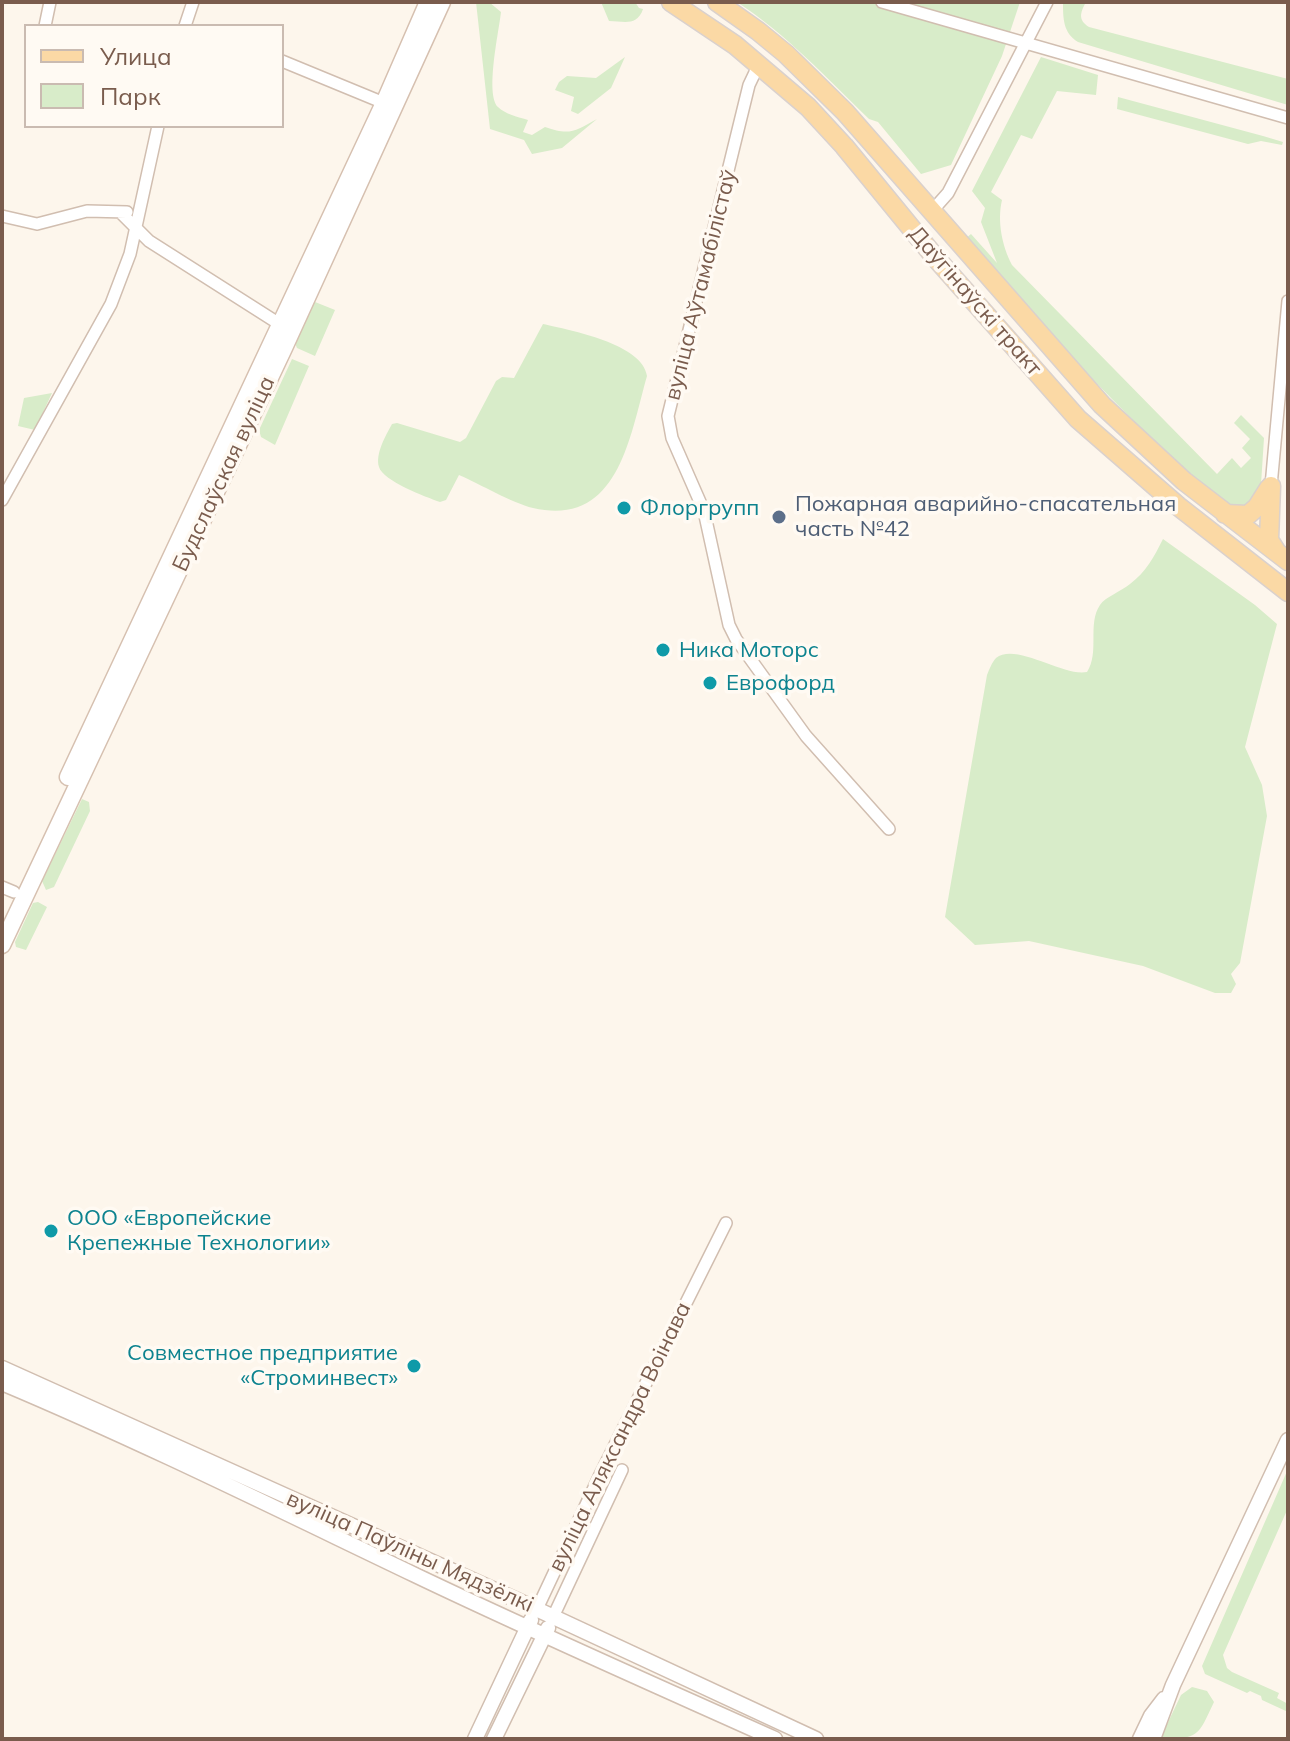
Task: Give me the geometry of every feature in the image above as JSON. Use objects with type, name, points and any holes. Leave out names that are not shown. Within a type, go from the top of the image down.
[{"type":"main road","name":"Будслаўская вуліца","points":[[2,918],[8,890],[281,325],[428,2]]},
{"type":"main road","name":"Будслаўская вуліца","points":[[2,945],[260,398],[442,2]]},
{"type":"main road","name":"Даўгінаўскі тракт","points":[[671,2],[759,64],[808,107],[1078,419],[1178,506],[1267,579],[1288,592]]},
{"type":"main road","name":"Даўгінаўскі тракт","points":[[717,2],[758,31],[845,112],[1102,405],[1184,481],[1284,558]]},
{"type":"main road","points":[[912,230],[932,211]]},
{"type":"main road","points":[[1225,514],[1248,515],[1271,486]]},
{"type":"main road","points":[[1271,486],[1269,540],[1284,558]]},
{"type":"street","points":[[45,24],[50,2]]},
{"type":"street","points":[[186,24],[193,2]]},
{"type":"street","points":[[882,2],[1288,118]]},
{"type":"street","points":[[932,211],[948,193],[1047,2]]},
{"type":"street","points":[[284,62],[384,103]]},
{"type":"street","name":"вуліца Аўтамабілістаў","points":[[759,64],[749,85],[668,416],[672,438],[704,511],[722,597],[736,639],[806,736],[889,829]]},
{"type":"street","points":[[2,500],[111,304],[130,254],[158,128]]},
{"type":"street","points":[[2,216],[37,224],[87,211],[122,214],[131,211],[140,202]]},
{"type":"street","points":[[122,214],[149,241],[281,325]]},
{"type":"street","points":[[130,254],[139,242],[149,241]]},
{"type":"street","points":[[1271,486],[1288,301]]},
{"type":"street","points":[[2,472],[16,475]]},
{"type":"street","name":"вуліца Аляксандра Воінава","points":[[475,1739],[599,1477],[726,1223]]},
{"type":"street","name":"вуліца Паўліны Мядзёлкі","points":[[2,1368],[537,1609],[816,1739]]},
{"type":"street","name":"вуліца Паўліны Мядзёлкі","points":[[2,1383],[775,1739]]},
{"type":"street","points":[[1153,1739],[1173,1685],[1288,1440]]},
{"type":"street","name":"вуліца Аляксандра Воінава","points":[[494,1739],[622,1470]]},
{"type":"street","points":[[1140,1739],[1151,1716],[1173,1685]]},
{"type":"green space","points":[[476,2],[489,2],[501,12],[493,76],[494,100],[504,112],[528,120],[523,132],[532,135],[545,127],[572,131],[597,119],[562,148],[532,154],[524,140],[490,129]]},
{"type":"green space","points":[[601,2],[635,2],[643,9],[633,21],[609,21]]},
{"type":"green space","points":[[737,2],[1020,2],[1002,56],[951,165],[921,174],[878,122],[869,119],[789,42]]},
{"type":"green space","points":[[1063,2],[1086,2],[1081,16],[1089,27],[1288,79],[1288,105],[1078,42],[1067,30]]},
{"type":"green space","points":[[625,57],[611,88],[578,114],[571,111],[574,97],[555,90],[567,76],[596,78]]},
{"type":"green space","points":[[1041,57],[1098,75],[1096,95],[1057,91],[1032,139],[1021,135],[991,192],[1002,200],[1000,225],[1008,258],[1217,474],[1232,458],[1241,468],[1251,458],[1242,448],[1250,439],[1234,423],[1241,415],[1264,438],[1260,500],[1237,512],[1129,416],[965,239],[971,234],[997,263],[981,222],[985,208],[972,191]]},
{"type":"green space","points":[[1118,97],[1283,142],[1282,145],[1261,141],[1248,144],[1117,109]]},
{"type":"green space","points":[[315,302],[335,310],[315,356],[297,348],[295,343]]},
{"type":"green space","points":[[543,324],[619,347],[633,355],[647,376],[626,449],[616,472],[602,491],[585,504],[562,510],[533,508],[459,475],[446,500],[440,502],[406,488],[382,472],[378,456],[392,424],[460,442],[466,438],[496,381],[502,377],[514,378]]},
{"type":"green space","points":[[292,359],[309,366],[275,445],[261,437],[259,430]]},
{"type":"green space","points":[[52,393],[35,430],[18,426],[24,398]]},
{"type":"green space","points":[[1163,539],[1277,624],[1245,747],[1262,785],[1267,816],[1240,963],[1231,974],[1236,984],[1231,993],[1215,993],[1143,966],[1029,941],[975,945],[945,917],[987,675],[992,664],[1005,654],[1015,654],[1065,670],[1087,672],[1093,656],[1094,621],[1100,605],[1141,574]]},
{"type":"green space","points":[[82,799],[89,802],[90,811],[54,887],[46,890],[42,881]]},
{"type":"green space","points":[[33,903],[47,907],[26,950],[16,947],[15,942]]},
{"type":"green space","points":[[1288,1469],[1288,1508],[1223,1655],[1227,1668],[1232,1672],[1279,1693],[1277,1698],[1288,1704],[1288,1712],[1262,1700],[1261,1696],[1205,1674],[1202,1666]]},
{"type":"green space","points":[[1192,1687],[1207,1691],[1214,1702],[1200,1729],[1183,1738],[1160,1739],[1181,1695]]},
{"type":"place","name":"Флоргрупп","points":[[624,508]]},
{"type":"place","name":"Пожарная аварийно-спасательная часть №42","points":[[779,517]]},
{"type":"place","name":"Ника Моторс","points":[[663,650]]},
{"type":"place","name":"Еврофорд","points":[[710,683]]},
{"type":"place","name":"ООО «Европейские Крепежные Технологии»","points":[[51,1231]]},
{"type":"place","name":"Совместное предприятие «Строминвест»","points":[[414,1366]]}]
